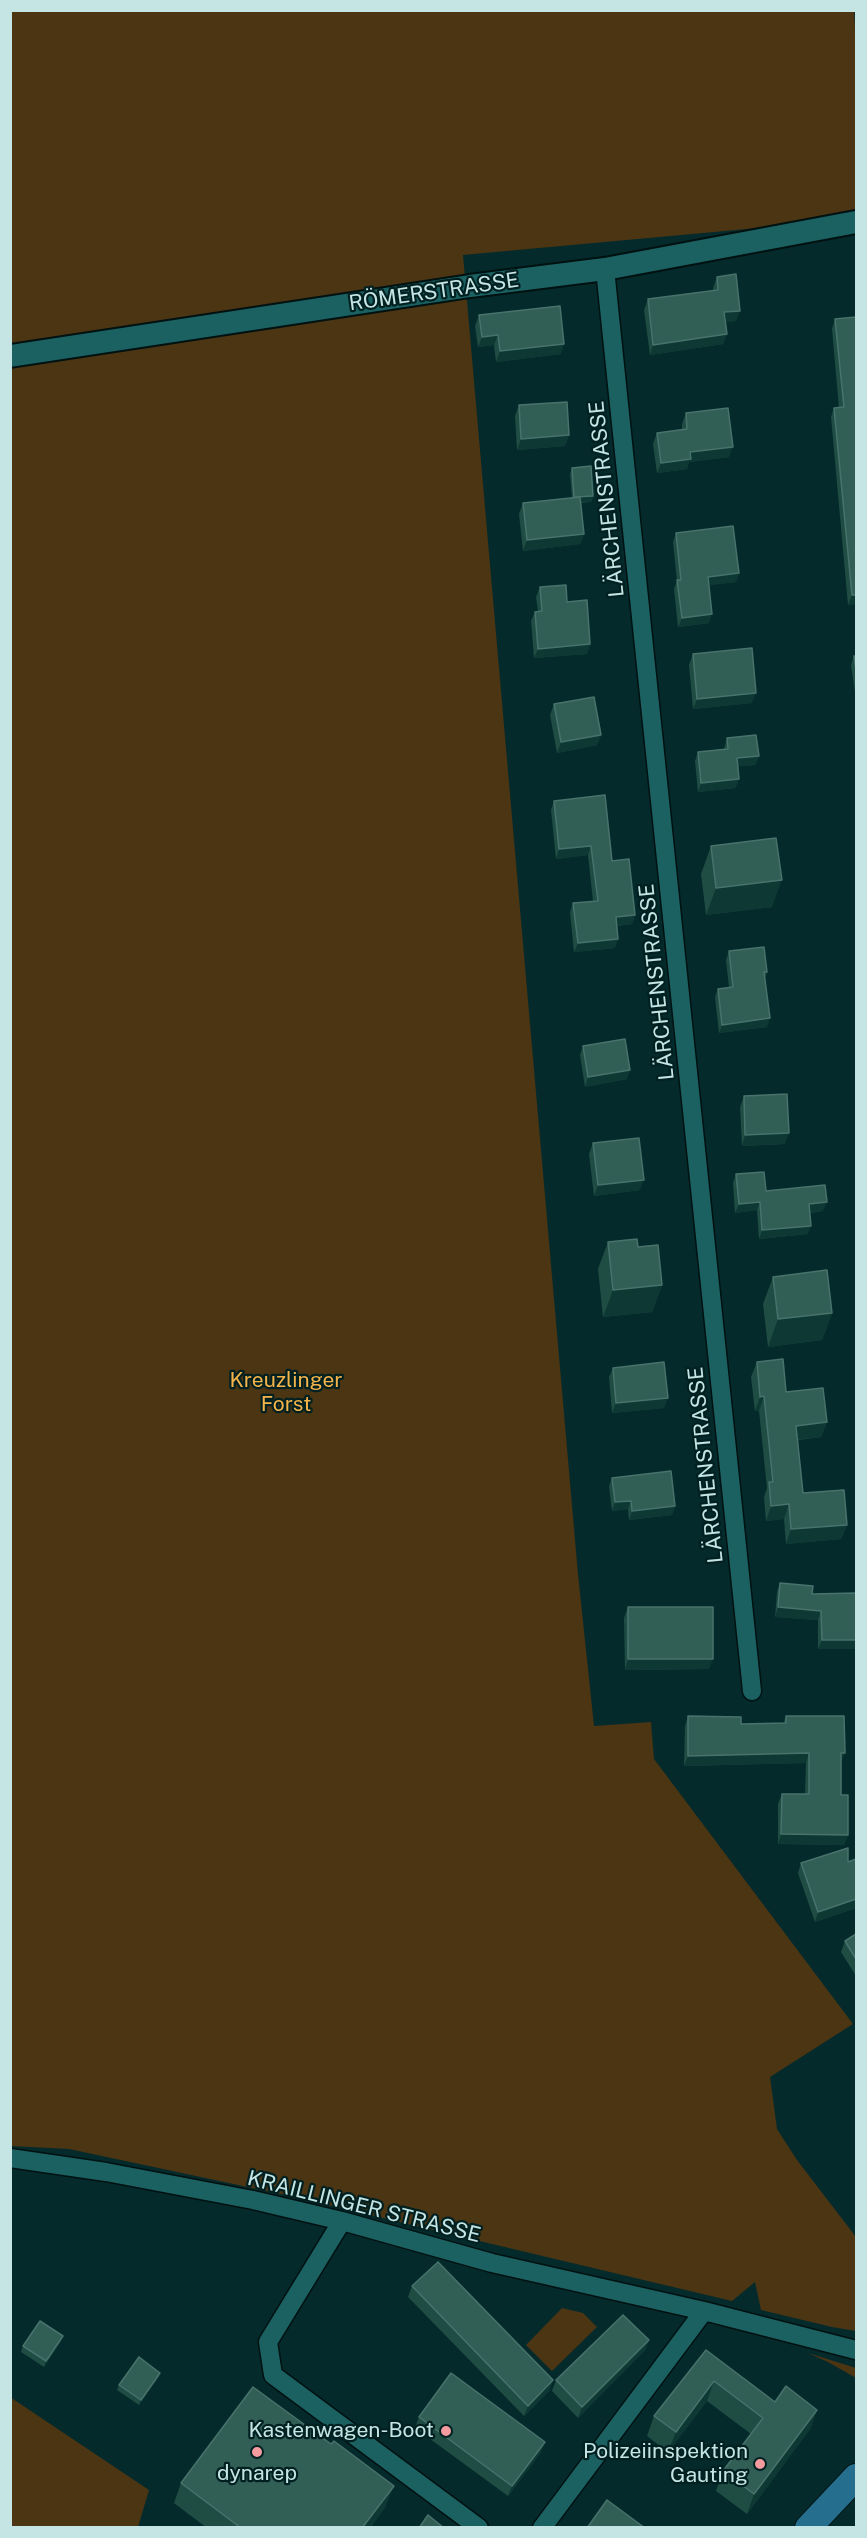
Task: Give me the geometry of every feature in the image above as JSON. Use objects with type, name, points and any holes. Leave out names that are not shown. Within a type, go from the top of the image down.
[{"type":"main road","points":[[808,2528],[856,2477]]},
{"type":"street","name":"RÖMERSTRASSE","points":[[10,356],[470,286],[606,269],[856,222]]},
{"type":"street","name":"LÄRCHENSTRASSE","points":[[606,269],[752,1691]]},
{"type":"street","name":"KRAILLINGER STRASSE","points":[[10,2158],[214,2192],[342,2221],[492,2263],[704,2311],[856,2350]]},
{"type":"street","points":[[342,2221],[268,2342],[273,2375],[479,2528]]},
{"type":"street","points":[[542,2528],[704,2311]]},
{"type":"green space","name":"Kreuzlinger Forst","points":[[10,11],[854,11],[856,219],[463,255],[578,1574],[594,1726],[651,1722],[654,1759],[853,2024],[770,2077],[777,2129],[797,2160],[856,2237],[856,2331],[761,2310],[755,2282],[732,2301],[290,2196],[69,2149],[11,2146]]},
{"type":"green space","points":[[562,2308],[583,2313],[597,2327],[552,2371],[526,2345]]},
{"type":"green space","points":[[808,2353],[856,2368],[856,2378],[828,2362]]},
{"type":"green space","points":[[10,2397],[149,2490],[138,2527],[11,2527]]},
{"type":"building","points":[[736,274],[740,311],[724,312],[727,334],[653,345],[648,299],[718,290],[717,277]]},
{"type":"building","points":[[560,306],[564,344],[500,351],[498,335],[482,337],[479,315]]},
{"type":"building","points":[[856,317],[856,595],[852,595],[834,408],[844,407],[835,319]]},
{"type":"building","points":[[567,402],[569,435],[521,439],[519,405]]},
{"type":"building","points":[[728,408],[733,447],[690,452],[691,459],[661,463],[657,433],[687,429],[686,413]]},
{"type":"building","points":[[591,466],[593,496],[574,497],[572,468]]},
{"type":"building","points":[[580,497],[584,534],[527,540],[523,503]]},
{"type":"building","points":[[733,526],[739,573],[708,577],[712,614],[682,618],[677,580],[681,580],[676,533]]},
{"type":"building","points":[[566,585],[567,602],[587,600],[590,644],[538,649],[535,612],[542,611],[540,587]]},
{"type":"building","points":[[752,648],[756,693],[697,699],[693,654]]},
{"type":"building","points":[[594,697],[601,735],[561,742],[554,704]]},
{"type":"building","points":[[756,735],[759,756],[737,758],[739,779],[701,783],[698,752],[728,749],[727,738]]},
{"type":"building","points":[[605,795],[612,861],[629,859],[635,915],[616,917],[618,939],[578,943],[573,903],[598,901],[591,846],[559,849],[554,801]]},
{"type":"building","points":[[776,838],[782,880],[716,888],[711,846]]},
{"type":"building","points":[[764,947],[767,972],[764,972],[770,1018],[722,1025],[718,989],[733,987],[729,951]]},
{"type":"building","points":[[625,1039],[630,1070],[588,1077],[583,1046]]},
{"type":"building","points":[[787,1094],[789,1133],[745,1135],[744,1096]]},
{"type":"building","points":[[639,1138],[644,1180],[598,1185],[593,1143]]},
{"type":"building","points":[[764,1172],[766,1191],[825,1185],[827,1202],[809,1204],[811,1226],[762,1230],[760,1202],[739,1204],[736,1174]]},
{"type":"building","points":[[637,1239],[638,1247],[658,1245],[662,1285],[613,1290],[608,1242]]},
{"type":"building","points":[[827,1270],[832,1313],[778,1319],[773,1277]]},
{"type":"building","points":[[783,1359],[786,1392],[823,1388],[827,1422],[796,1426],[803,1493],[844,1490],[847,1525],[791,1529],[789,1504],[771,1506],[769,1482],[773,1482],[764,1396],[760,1397],[757,1362]]},
{"type":"building","points":[[664,1362],[668,1398],[616,1403],[613,1368]]},
{"type":"building","points":[[671,1471],[675,1506],[632,1511],[631,1501],[615,1502],[612,1478]]},
{"type":"building","points":[[780,1583],[813,1586],[812,1594],[856,1593],[856,1640],[822,1640],[821,1611],[778,1607]]},
{"type":"building","points":[[628,1607],[713,1607],[713,1659],[628,1659]]},
{"type":"building","points":[[688,1716],[741,1717],[741,1724],[786,1723],[786,1716],[844,1716],[845,1753],[841,1753],[841,1795],[848,1795],[848,1835],[781,1834],[782,1794],[809,1794],[809,1753],[688,1756]]},
{"type":"building","points":[[848,1848],[848,1862],[856,1859],[856,1899],[818,1912],[801,1863]]},
{"type":"building","points":[[856,1934],[856,1959],[845,1941]]},
{"type":"building","points":[[438,2262],[553,2380],[528,2406],[412,2286]]},
{"type":"building","points":[[623,2315],[649,2340],[582,2407],[556,2380]]},
{"type":"building","points":[[40,2321],[63,2336],[46,2361],[23,2346]]},
{"type":"building","points":[[706,2350],[775,2402],[786,2386],[817,2410],[754,2494],[723,2471],[763,2418],[714,2381],[676,2432],[654,2416]]},
{"type":"building","points":[[139,2357],[160,2373],[141,2400],[119,2385]]},
{"type":"building","points":[[451,2373],[545,2442],[512,2486],[419,2417]]},
{"type":"building","points":[[253,2387],[331,2444],[334,2441],[394,2486],[362,2528],[241,2528],[181,2483]]},
{"type":"building","points":[[607,2500],[645,2528],[587,2528]]},
{"type":"building","points":[[428,2515],[444,2528],[419,2528]]},
{"type":"place","name":"Kastenwagen-Boot","points":[[446,2431]]},
{"type":"place","name":"dynarep","points":[[257,2452]]},
{"type":"place","name":"Polizeiinspektion Gauting","points":[[760,2464]]}]
